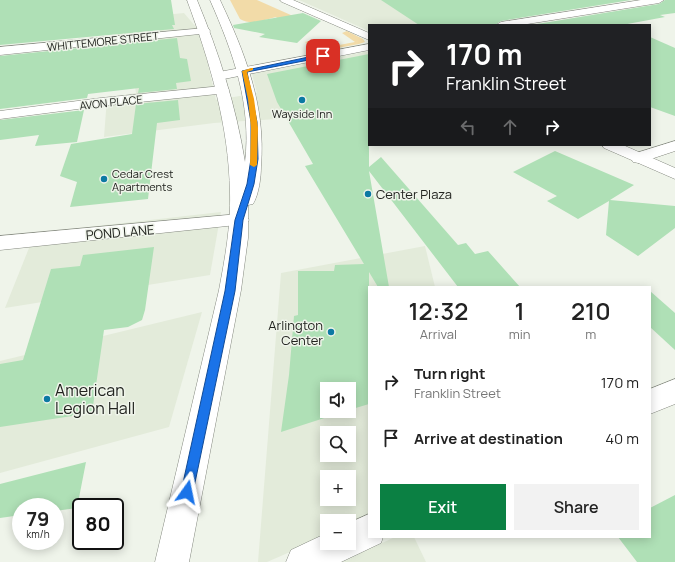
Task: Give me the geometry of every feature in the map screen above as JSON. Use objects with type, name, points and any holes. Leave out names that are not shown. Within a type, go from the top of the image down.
[{"type":"main road","points":[[172,562],[230,291],[239,220],[236,157],[220,83],[205,31],[192,0]]},
{"type":"main road","points":[[215,0],[236,46],[244,71],[254,122],[255,155],[251,184],[239,220]]},
{"type":"main road","points":[[285,0],[368,37]]},
{"type":"main road","points":[[507,24],[658,0]]},
{"type":"main road","name":"WHITTEMORE STREET","points":[[0,51],[205,31]]},
{"type":"main road","name":"AVON PLACE","points":[[0,115],[101,102],[220,83],[244,71],[368,46]]},
{"type":"main road","points":[[612,146],[675,174]]},
{"type":"main road","points":[[639,158],[675,146]]},
{"type":"main road","name":"POND LANE","points":[[0,243],[239,220]]},
{"type":"main road","points":[[651,402],[675,391]]},
{"type":"main road","points":[[356,538],[368,532]]},
{"type":"main road","points":[[303,562],[329,550]]},
{"type":"shaded area","points":[[230,0],[257,0],[293,16],[279,20],[276,17],[258,22],[244,21],[240,19]]},
{"type":"shaded area","points":[[299,0],[424,0],[473,24],[368,24],[368,31]]},
{"type":"shaded area","points":[[184,13],[201,33],[216,100],[257,93],[252,74],[368,51],[368,82],[359,102],[277,119],[214,123],[104,137],[107,98],[136,93],[128,41],[114,42],[113,20]]},
{"type":"shaded area","points":[[347,31],[363,39],[365,42],[317,52],[305,42],[309,41],[318,49],[355,42],[342,33]]},
{"type":"shaded area","points":[[221,212],[210,275],[5,308],[35,233]]},
{"type":"shaded area","points":[[425,246],[435,286],[368,286],[368,518],[356,524],[356,514],[320,514],[320,539],[267,562],[258,562],[281,273]]},
{"type":"shaded area","points":[[202,312],[169,427],[0,473],[0,361]]},
{"type":"shaded area","points":[[393,538],[414,538],[426,562],[342,562]]},
{"type":"building","points":[[0,0],[171,0],[175,25],[172,25],[174,29],[0,45]]},
{"type":"building","points":[[381,0],[631,0],[501,21],[496,24],[417,24]]},
{"type":"building","points":[[665,0],[675,0],[675,13],[660,15],[665,17],[627,24],[537,24],[659,4]]},
{"type":"building","points":[[303,13],[321,21],[297,43],[259,37],[265,34],[234,28],[233,25]]},
{"type":"building","points":[[651,37],[675,48],[675,116],[651,107]]},
{"type":"building","points":[[177,38],[180,58],[187,59],[191,81],[176,83],[177,89],[138,93],[139,88],[88,94],[87,98],[0,109],[0,56]]},
{"type":"building","points":[[368,54],[369,167],[381,157],[458,245],[466,243],[475,254],[488,251],[519,286],[457,286],[369,171],[389,286],[377,286],[369,272],[368,404],[356,408],[356,382],[320,382],[320,418],[324,418],[281,432],[289,375],[294,316],[298,315],[298,271],[334,271],[335,265],[364,264],[305,166],[313,164],[277,102],[267,74]]},
{"type":"building","name":"Cedar Crest Apartments","points":[[178,100],[180,120],[157,123],[148,199],[70,207],[77,182],[60,176],[71,144],[132,134],[136,104]]},
{"type":"building","points":[[84,110],[77,142],[35,146],[39,135],[0,140],[0,120]]},
{"type":"building","points":[[555,151],[634,185],[610,200],[675,206],[675,228],[638,256],[606,235],[609,201],[578,219],[547,201],[557,196],[513,172]]},
{"type":"building","points":[[154,247],[145,310],[142,320],[128,327],[104,330],[92,413],[0,427],[0,364],[23,360],[51,269],[80,266],[83,255]]},
{"type":"building","points":[[651,292],[675,313],[675,350],[651,328]]},
{"type":"building","points":[[86,462],[79,498],[72,498],[72,509],[64,510],[64,498],[12,498],[12,516],[0,518],[0,484]]},
{"type":"building","points":[[675,495],[675,562],[637,562],[619,538],[651,538],[651,507]]},
{"type":"slow traffic","points":[[251,69],[244,71],[251,99],[254,128],[254,165]]},
{"type":"place","name":"Wayside Inn","points":[[302,100]]},
{"type":"place","name":"Cedar Crest Apartments","points":[[104,179]]},
{"type":"place","name":"Center Plaza","points":[[368,194]]},
{"type":"place","name":"Arlington Center","points":[[331,332]]},
{"type":"place","name":"American Legion Hall","points":[[47,399]]},
{"type":"route","points":[[187,492],[230,291],[236,254],[239,220],[251,184],[255,155],[254,122],[251,99],[244,71],[323,56]]}]
